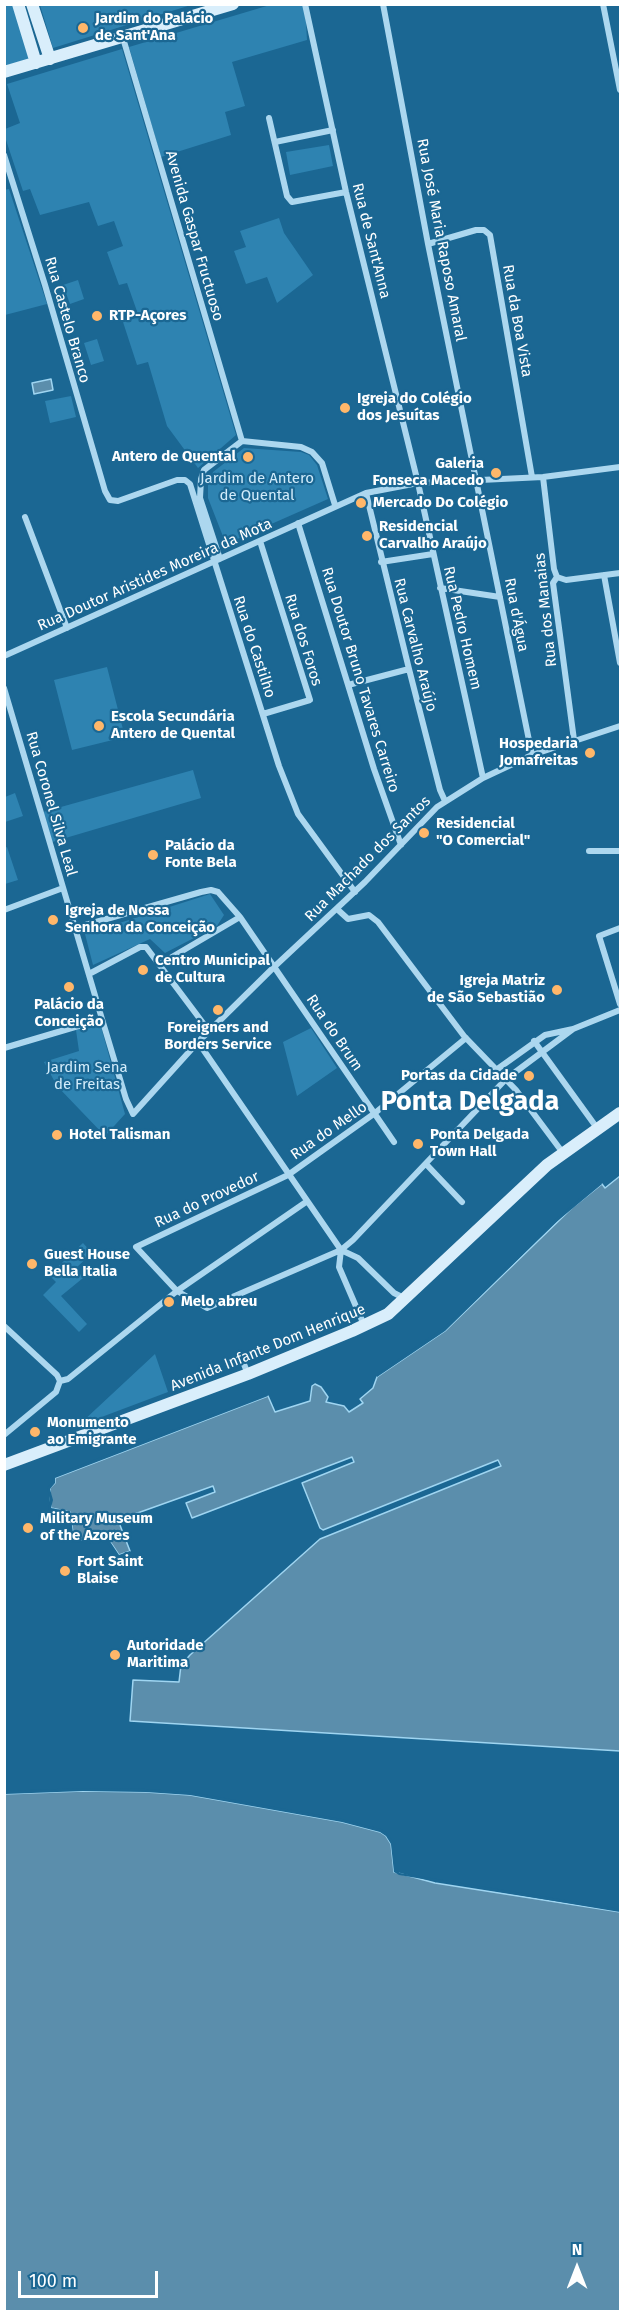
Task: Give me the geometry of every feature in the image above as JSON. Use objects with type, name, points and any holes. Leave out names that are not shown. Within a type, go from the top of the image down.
[{"type":"main road","points":[[18,4],[36,63]]},
{"type":"main road","points":[[32,4],[50,59]]},
{"type":"main road","points":[[4,72],[233,4]]},
{"type":"main road","name":"Avenida Infante Dom Henrique","points":[[4,1465],[248,1374],[388,1314],[563,1153],[621,1113]]},
{"type":"street","name":"Rua de Sant'Anna","points":[[305,4],[346,192],[418,483]]},
{"type":"street","name":"Rua José Maria Raposo Amaral","points":[[383,4],[428,244],[476,479]]},
{"type":"street","points":[[603,4],[620,86]]},
{"type":"street","name":"Avenida Gaspar Fructuoso","points":[[123,38],[242,441]]},
{"type":"street","points":[[269,118],[287,196],[292,202],[346,192]]},
{"type":"street","points":[[275,142],[333,130]]},
{"type":"street","name":"Rua Castelo Branco","points":[[4,155],[42,274],[105,492]]},
{"type":"street","name":"Rua da Boa Vista","points":[[428,244],[476,230],[484,230],[490,235],[532,477]]},
{"type":"street","points":[[217,561],[200,498],[201,479],[204,470],[242,441],[301,447],[312,452],[322,463],[335,505]]},
{"type":"street","name":"Rua Doutor Aristides Moreira da Mota","points":[[4,656],[366,493],[418,483],[543,477],[621,467]]},
{"type":"street","name":"Rua dos Manaias","points":[[543,477],[554,569],[557,576],[553,583],[574,740]]},
{"type":"street","name":"Rua d'Água","points":[[476,479],[532,755]]},
{"type":"street","name":"Rua do Castilho","points":[[105,492],[110,500],[118,501],[177,480],[185,480],[190,484],[217,561],[279,766],[298,814],[355,892]]},
{"type":"street","name":"Rua Pedro Homem","points":[[418,483],[483,778]]},
{"type":"street","name":"Rua Carvalho Araújo","points":[[366,493],[381,562],[440,790],[445,801]]},
{"type":"street","points":[[25,517],[67,628]]},
{"type":"street","name":"Rua Doutor Bruno Tavares Carreiro","points":[[298,523],[374,769],[401,844]]},
{"type":"street","name":"Rua dos Foros","points":[[260,541],[310,700],[263,714]]},
{"type":"street","points":[[381,562],[433,554]]},
{"type":"street","points":[[557,576],[566,580],[621,573]]},
{"type":"street","points":[[604,575],[621,663]]},
{"type":"street","points":[[440,588],[500,597]]},
{"type":"street","points":[[348,686],[409,669]]},
{"type":"street","name":"Rua Coronel Silva Leal","points":[[4,688],[126,1099],[133,1114]]},
{"type":"street","name":"Rua Machado dos Santos","points":[[133,1114],[198,1042],[355,892],[445,801],[483,778],[532,755],[621,726]]},
{"type":"street","points":[[589,851],[621,851]]},
{"type":"street","points":[[4,910],[63,888]]},
{"type":"street","name":"Rua do Brum","points":[[75,928],[211,890],[224,897],[394,1142]]},
{"type":"street","points":[[337,909],[348,919],[369,915],[378,922],[466,1038],[506,1079],[563,1153]]},
{"type":"street","points":[[160,964],[240,917]]},
{"type":"street","points":[[621,928],[599,936],[621,1004]]},
{"type":"street","points":[[89,974],[140,947],[146,947],[209,1031]]},
{"type":"street","points":[[496,1070],[545,1035],[573,1029],[621,1010]]},
{"type":"street","points":[[4,1040],[6,1048],[102,1019]]},
{"type":"street","points":[[177,1290],[207,1308],[341,1250],[506,1079],[573,1029]]},
{"type":"street","name":"Rua do Mello","points":[[288,1175],[375,1113],[466,1038]]},
{"type":"street","points":[[534,1041],[597,1128]]},
{"type":"street","points":[[198,1042],[341,1250],[358,1258],[394,1293],[405,1298]]},
{"type":"street","points":[[426,1164],[462,1202]]},
{"type":"street","name":"Rua do Provedor","points":[[177,1290],[136,1247],[288,1175]]},
{"type":"street","points":[[60,1381],[68,1379],[177,1290],[306,1202]]},
{"type":"street","points":[[341,1250],[339,1267],[364,1326]]},
{"type":"street","points":[[4,1326],[57,1375],[60,1381],[56,1392],[4,1435]]},
{"type":"street","points":[[241,1357],[248,1374]]},
{"type":"green space","name":"Jardim do Palácio de Sant'Ana","points":[[40,4],[191,5],[53,48]]},
{"type":"green space","points":[[5,5],[13,5],[30,59],[5,66]]},
{"type":"green space","points":[[270,5],[305,5],[307,40],[232,62],[245,106],[225,112],[231,135],[161,157],[129,47]]},
{"type":"green space","points":[[122,49],[236,435],[198,468],[167,426],[148,362],[137,365],[123,322],[139,317],[127,283],[119,285],[107,252],[123,246],[114,221],[98,226],[89,202],[40,215],[30,189],[23,191],[5,137],[5,129],[20,123],[7,84]]},
{"type":"green space","points":[[329,145],[333,166],[290,175],[286,152]]},
{"type":"green space","points":[[9,189],[47,304],[5,315],[4,190]]},
{"type":"green space","points":[[279,218],[284,233],[313,275],[277,303],[267,277],[246,284],[234,251],[246,247],[240,231]]},
{"type":"green space","points":[[78,280],[84,299],[70,304],[63,285]]},
{"type":"green space","points":[[97,339],[104,361],[91,365],[84,343]]},
{"type":"green space","points":[[71,396],[76,417],[50,423],[45,401]]},
{"type":"green space","name":"Jardim de Antero de Quental","points":[[244,448],[301,452],[309,455],[317,465],[328,499],[226,544],[208,498],[208,485],[213,472]]},
{"type":"green space","points":[[107,667],[125,737],[72,750],[54,680]]},
{"type":"green space","points":[[193,770],[201,798],[52,842],[43,812]]},
{"type":"green space","points":[[15,793],[23,816],[5,822],[5,797]]},
{"type":"green space","points":[[7,847],[18,880],[5,884],[5,848]]},
{"type":"green space","points":[[210,894],[224,915],[217,926],[165,953],[150,939],[93,965],[85,934]]},
{"type":"green space","name":"Jardim Sena de Freitas","points":[[100,1023],[125,1114],[105,1136],[57,1086],[44,1062],[79,1051],[76,1030]]},
{"type":"green space","points":[[311,1028],[337,1068],[297,1096],[283,1042]]},
{"type":"green space","points":[[83,1243],[92,1253],[76,1268],[83,1278],[61,1296],[87,1324],[79,1332],[43,1295],[56,1282],[49,1275]]},
{"type":"green space","points":[[155,1354],[168,1392],[83,1424],[82,1422]]},
{"type":"shaded area","points":[[51,379],[53,390],[34,394],[32,383]]},
{"type":"shaded area","points":[[620,1176],[620,1751],[130,1721],[133,1680],[179,1682],[181,1665],[190,1655],[320,1539],[501,1466],[498,1460],[323,1530],[320,1528],[302,1483],[354,1462],[352,1457],[192,1518],[186,1503],[215,1492],[213,1486],[118,1520],[130,1551],[119,1555],[107,1537],[96,1541],[74,1540],[70,1512],[51,1508],[50,1488],[55,1483],[55,1478],[268,1396],[275,1412],[310,1401],[312,1386],[315,1384],[321,1387],[328,1397],[326,1402],[344,1406],[349,1412],[363,1403],[360,1399],[373,1388],[377,1377],[445,1331],[572,1208],[602,1184],[605,1188]]},
{"type":"shaded area","points":[[83,1791],[190,1795],[342,1822],[380,1832],[386,1836],[391,1844],[394,1872],[435,1883],[620,1912],[620,2311],[5,2311],[4,1794]]},
{"type":"pier","points":[[600,1181],[602,1184],[555,1223],[445,1331],[377,1377],[377,1374],[443,1328],[553,1221]]},
{"type":"pier","points":[[267,1394],[268,1396],[55,1478],[55,1483],[50,1489],[53,1500],[51,1508],[70,1512],[74,1540],[95,1541],[107,1537],[119,1555],[130,1551],[131,1553],[117,1558],[105,1540],[96,1544],[72,1542],[67,1515],[48,1510],[50,1500],[47,1488],[54,1475]]},
{"type":"pier","points":[[83,1788],[191,1792],[342,1819],[381,1829],[388,1834],[394,1843],[396,1870],[400,1873],[620,1909],[620,1912],[399,1875],[394,1872],[391,1844],[386,1836],[380,1832],[342,1822],[190,1795],[83,1791],[5,1794],[4,1791]]},
{"type":"place","name":"Jardim do Palácio de Sant'Ana","points":[[83,28]]},
{"type":"place","name":"RTP-Açores","points":[[97,316]]},
{"type":"place","name":"Igreja do Colégio dos Jesuítas","points":[[345,408]]},
{"type":"place","name":"Antero de Quental","points":[[248,457]]},
{"type":"place","name":"Galeria Fonseca Macedo","points":[[496,473]]},
{"type":"place","name":"Mercado Do Colégio","points":[[361,503]]},
{"type":"place","name":"Residencial Carvalho Araújo","points":[[367,536]]},
{"type":"place","name":"Escola Secundária Antero de Quental","points":[[99,726]]},
{"type":"place","name":"Hospedaria Jomafreitas","points":[[590,753]]},
{"type":"place","name":"Residencial \"O Comercial\"","points":[[424,833]]},
{"type":"place","name":"Palácio da Fonte Bela","points":[[153,855]]},
{"type":"place","name":"Igreja de Nossa Senhora da Conceição","points":[[53,920]]},
{"type":"place","name":"Centro Municipal de Cultura","points":[[143,970]]},
{"type":"place","name":"Palácio da Conceição","points":[[69,987]]},
{"type":"place","name":"Igreja Matriz de São Sebastião","points":[[557,990]]},
{"type":"place","name":"Foreigners and Borders Service","points":[[218,1010]]},
{"type":"place","name":"Portas da Cidade","points":[[529,1076]]},
{"type":"place","name":"Hotel Talisman","points":[[57,1135]]},
{"type":"place","name":"Ponta Delgada Town Hall","points":[[418,1144]]},
{"type":"place","name":"Guest House Bella Italia","points":[[32,1264]]},
{"type":"place","name":"Melo abreu","points":[[169,1302]]},
{"type":"place","name":"Monumento ao Emigrante","points":[[35,1432]]},
{"type":"place","name":"Military Museum of the Azores","points":[[28,1528]]},
{"type":"place","name":"Fort Saint Blaise","points":[[65,1571]]},
{"type":"place","name":"Autoridade Maritima","points":[[115,1655]]},
{"type":"district","name":"Ponta Delgada","points":[[470,1102]]}]
